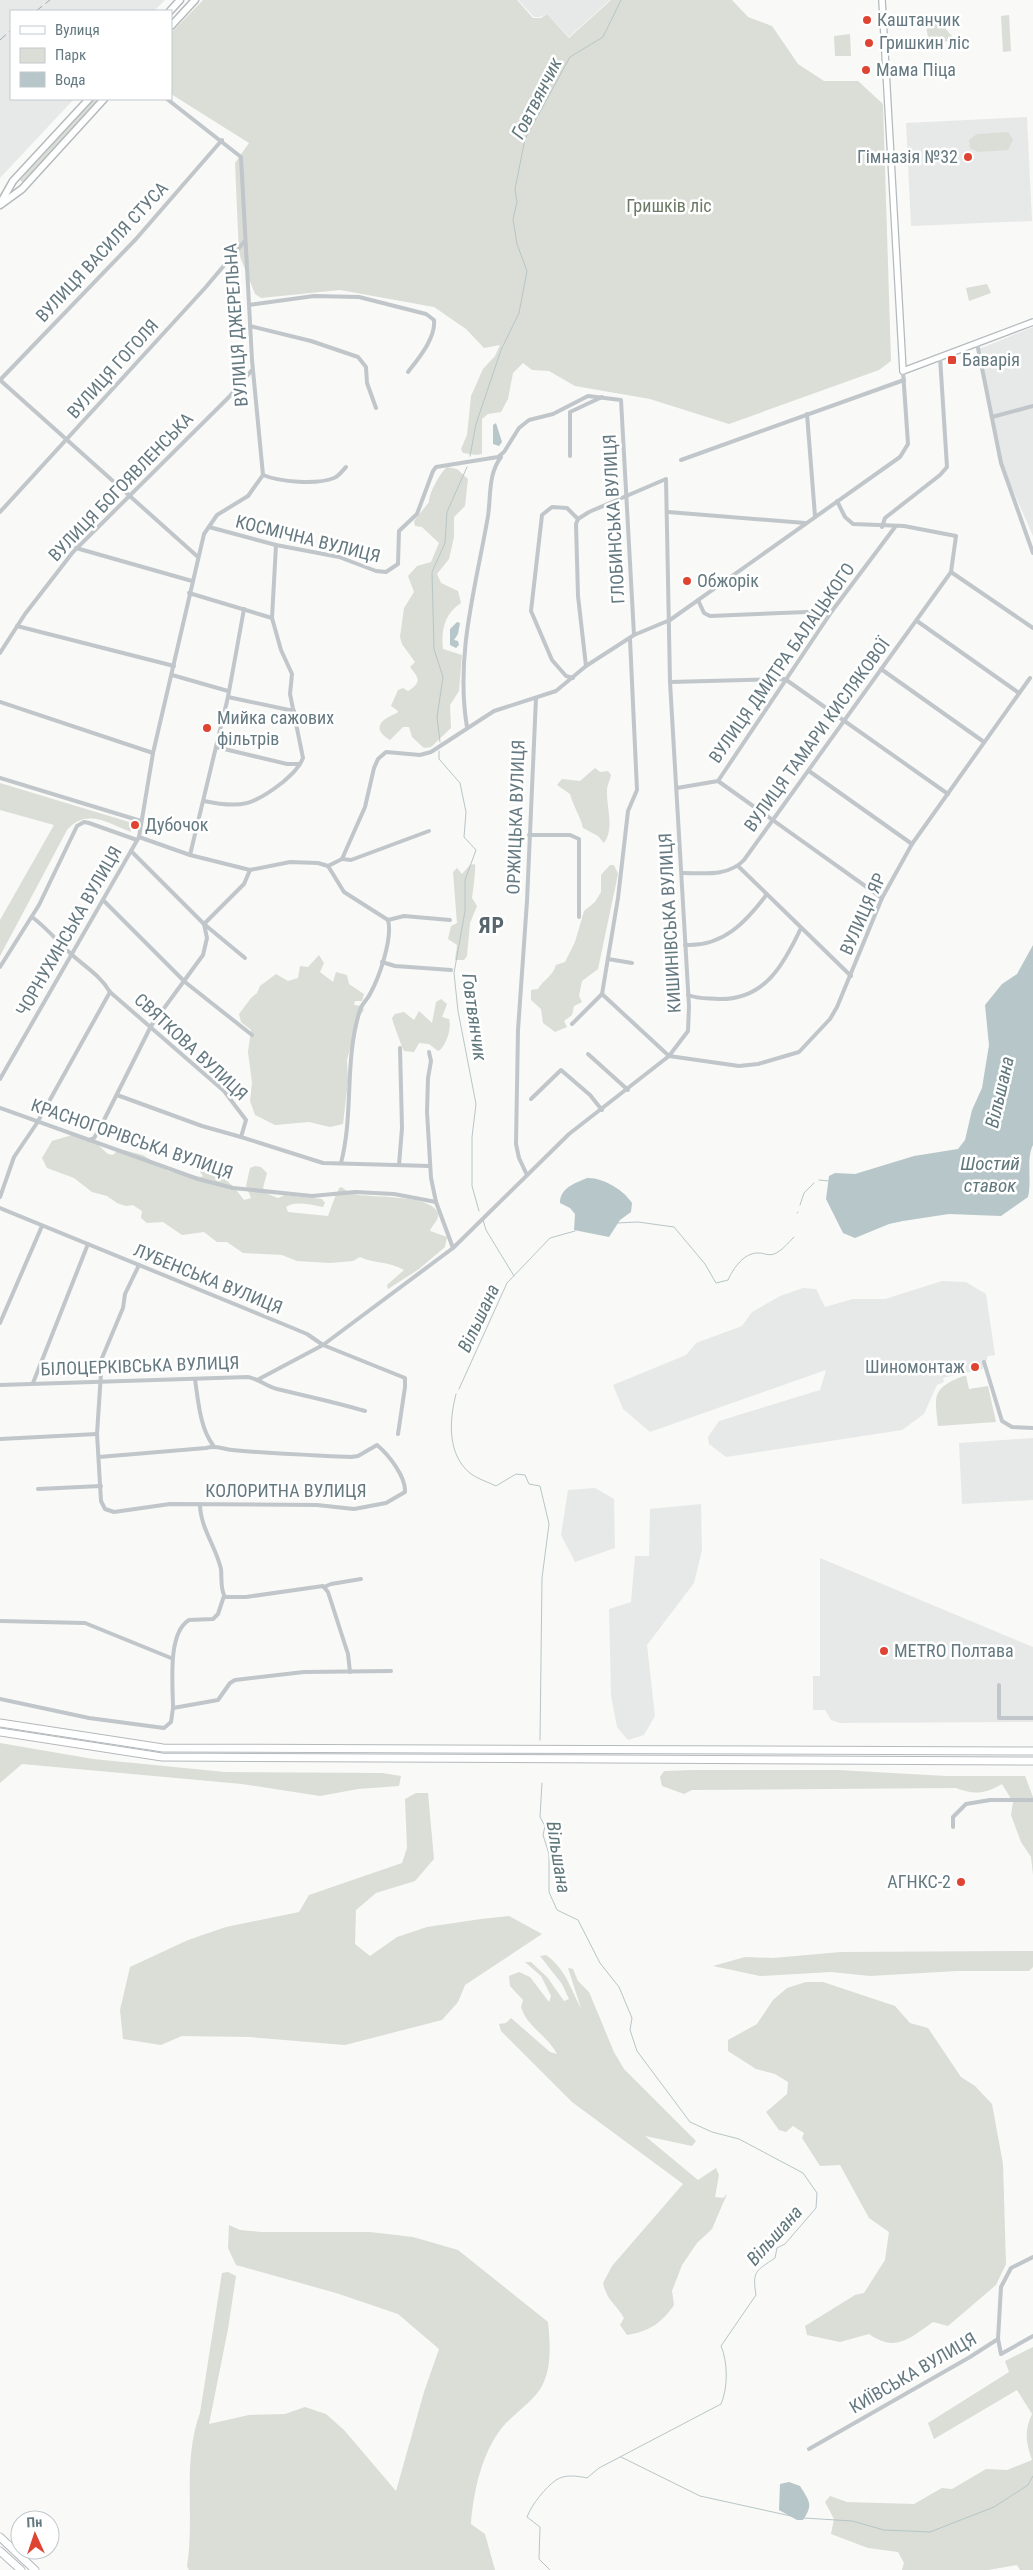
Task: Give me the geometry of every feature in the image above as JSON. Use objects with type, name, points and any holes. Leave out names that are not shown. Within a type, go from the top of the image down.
[{"type":"highway","points":[[0,1723],[163,1748],[1033,1752]]},
{"type":"highway","points":[[0,1732],[162,1757],[1033,1761]]},
{"type":"highway","points":[[0,2537],[35,2570]]},
{"type":"highway","points":[[0,2551],[21,2570]]},
{"type":"main road","points":[[171,10],[180,0]]},
{"type":"main road","points":[[172,25],[195,0]]},
{"type":"main road","points":[[0,204],[13,181],[88,100]]},
{"type":"main road","points":[[0,204],[22,189],[103,100]]},
{"type":"street","points":[[342,859],[365,806],[378,759],[386,752],[420,754],[431,752],[494,711],[556,691],[586,666],[634,635],[670,620],[895,461],[907,449],[882,0]]},
{"type":"street","name":"ВУЛИЦЯ ДЖЕРЕЛЬНА","points":[[168,100],[222,140],[241,157],[252,370],[263,475]]},
{"type":"street","name":"ВУЛИЦЯ ВАСИЛЯ СТУСА","points":[[0,380],[136,238],[222,140]]},
{"type":"street","name":"ВУЛИЦЯ ГОГОЛЯ","points":[[0,512],[205,288],[244,242]]},
{"type":"street","points":[[249,305],[306,297],[349,297],[426,314],[434,320],[433,330],[422,353],[408,372]]},
{"type":"street","points":[[903,371],[1033,322]]},
{"type":"street","points":[[250,326],[311,341],[358,357],[366,367],[367,383],[376,408]]},
{"type":"street","points":[[977,343],[1002,463],[1033,553]]},
{"type":"street","points":[[882,526],[884,518],[940,475],[947,467],[940,357]]},
{"type":"street","points":[[902,359],[918,366]]},
{"type":"street","name":"ВУЛИЦЯ БОГОЯВЛЕНСЬКА","points":[[0,654],[17,626],[76,548],[228,398],[252,370]]},
{"type":"street","points":[[0,380],[198,557],[209,526],[218,516],[248,496],[263,475],[282,480],[321,480],[335,478],[346,467]]},
{"type":"street","points":[[681,460],[904,380]]},
{"type":"street","points":[[468,727],[464,698],[466,622],[488,514],[492,475],[496,462],[519,428],[529,420],[552,414],[588,396],[602,397]]},
{"type":"street","points":[[570,456],[570,412],[602,397]]},
{"type":"street","name":"ГЛОБИНСЬКА ВУЛИЦЯ","points":[[602,397],[621,400],[628,495],[634,635]]},
{"type":"street","points":[[992,417],[1033,406]]},
{"type":"street","points":[[807,414],[815,516]]},
{"type":"street","name":"КОСМІЧНА ВУЛИЦЯ","points":[[209,526],[276,544],[339,557],[376,571],[386,572],[398,564],[399,531],[417,514],[432,471],[445,465],[494,458],[504,452]]},
{"type":"street","name":"КИШИНІВСЬКА ВУЛИЦЯ","points":[[260,1379],[323,1345],[453,1248],[569,1134],[628,1090],[669,1056],[685,1037],[690,1026],[670,682],[666,480],[628,495]]},
{"type":"street","points":[[578,519],[628,495]]},
{"type":"street","points":[[838,501],[848,522],[895,527],[904,526],[956,536],[951,572],[1033,628]]},
{"type":"street","points":[[573,678],[566,676],[552,660],[531,611],[542,516],[552,507],[567,508],[578,519]]},
{"type":"street","points":[[668,512],[806,523]]},
{"type":"street","points":[[578,519],[576,532],[578,596],[586,666]]},
{"type":"street","name":"ВУЛИЦЯ ДМИТРА БАЛАЦЬКОГО","points":[[677,788],[718,781],[832,611],[895,527]]},
{"type":"street","points":[[204,801],[218,804],[249,804],[270,793],[300,764],[303,758],[290,694],[292,674],[281,650],[272,618],[276,544]]},
{"type":"street","points":[[76,548],[192,581]]},
{"type":"street","name":"ЧОРНУХИНСЬКА ВУЛИЦЯ","points":[[0,1079],[70,953],[138,838],[153,753],[198,557]]},
{"type":"street","name":"ВУЛИЦЯ ТАМАРИ КИСЛЯКОВОЇ","points":[[738,866],[809,772],[951,572]]},
{"type":"street","points":[[190,593],[272,618]]},
{"type":"street","points":[[698,600],[704,613],[710,616],[832,611]]},
{"type":"street","points":[[190,855],[228,697],[244,609]]},
{"type":"street","points":[[917,621],[1019,693]]},
{"type":"street","points":[[17,626],[174,666]]},
{"type":"street","points":[[572,1024],[602,994],[628,811],[637,790],[630,639]]},
{"type":"street","points":[[881,669],[984,742]]},
{"type":"street","points":[[172,676],[228,691]]},
{"type":"street","name":"ВУЛИЦЯ ЯР","points":[[669,1056],[739,1066],[758,1064],[799,1052],[830,1019],[851,976],[882,898],[912,844],[1030,678]]},
{"type":"street","points":[[670,682],[785,679],[948,794]]},
{"type":"street","points":[[228,697],[294,710]]},
{"type":"street","name":"ОРЖИЦЬКА ВУЛИЦЯ","points":[[526,1175],[516,1144],[518,1030],[536,698]]},
{"type":"street","points":[[0,702],[153,753]]},
{"type":"street","points":[[216,747],[287,764],[300,764]]},
{"type":"street","points":[[809,772],[912,844]]},
{"type":"street","points":[[0,778],[141,821]]},
{"type":"street","points":[[718,781],[774,819],[882,898]]},
{"type":"street","points":[[0,967],[32,917],[53,878],[72,834],[80,824],[89,823],[190,855],[250,870],[290,862],[318,862],[328,866],[344,892],[388,920],[390,926],[388,944],[370,995],[361,1008],[351,1050],[348,1113],[341,1163]]},
{"type":"street","points":[[328,866],[342,859],[351,860],[428,831]]},
{"type":"street","points":[[529,835],[570,835],[579,840],[579,917]]},
{"type":"street","points":[[131,851],[204,924],[245,958]]},
{"type":"street","points":[[682,873],[723,872],[738,866],[851,976]]},
{"type":"street","points":[[204,924],[244,884],[250,870]]},
{"type":"street","points":[[685,945],[703,945],[723,938],[742,923],[767,894]]},
{"type":"street","points":[[103,900],[185,982],[252,1035]]},
{"type":"street","points":[[388,920],[404,916],[450,920]]},
{"type":"street","name":"СВЯТКОВА ВУЛИЦЯ","points":[[32,917],[102,980],[110,992],[224,1091],[242,1112],[246,1120],[240,1137]]},
{"type":"street","points":[[88,1140],[94,1138],[99,1130],[151,1026],[203,955],[207,938],[204,924]]},
{"type":"street","points":[[688,995],[724,999],[755,991],[771,979],[781,967],[801,928]]},
{"type":"street","points":[[608,959],[632,962]]},
{"type":"street","points":[[382,962],[394,966],[451,970]]},
{"type":"street","points":[[0,1197],[14,1157],[37,1123],[110,992]]},
{"type":"street","points":[[602,994],[669,1056]]},
{"type":"street","points":[[399,1165],[402,1128],[400,1048]]},
{"type":"street","points":[[429,1052],[431,1061],[428,1078],[427,1112],[430,1166],[436,1202],[453,1248]]},
{"type":"street","points":[[588,1054],[628,1090]]},
{"type":"street","points":[[531,1099],[561,1070],[590,1095],[602,1110]]},
{"type":"street","points":[[117,1095],[202,1126],[300,1154],[313,1161],[430,1166]]},
{"type":"street","name":"КРАСНОГОРІВСЬКА ВУЛИЦЯ","points":[[0,1108],[37,1123],[198,1179],[233,1188],[306,1196],[355,1192],[394,1194],[436,1202]]},
{"type":"street","name":"ЛУБЕНСЬКА ВУЛИЦЯ","points":[[0,1208],[307,1334],[323,1345],[405,1378],[406,1387],[398,1434]]},
{"type":"street","points":[[0,1324],[42,1226]]},
{"type":"street","points":[[33,1383],[88,1244]]},
{"type":"street","points":[[38,1489],[101,1486],[97,1434],[100,1412],[99,1382],[102,1358],[123,1308],[125,1294],[138,1265]]},
{"type":"street","points":[[984,1362],[1002,1421],[1012,1427],[1033,1428]]},
{"type":"street","name":"БІЛОЦЕРКІВСЬКА ВУЛИЦЯ","points":[[0,1385],[248,1377],[260,1379],[274,1389],[334,1401],[365,1411]]},
{"type":"street","points":[[99,1457],[206,1448],[213,1445],[207,1435],[198,1404],[195,1379]]},
{"type":"street","points":[[0,1439],[97,1434]]},
{"type":"street","name":"КОЛОРИТНА ВУЛИЦЯ","points":[[101,1486],[102,1506],[114,1512],[170,1504],[317,1505],[354,1509],[386,1504],[406,1492],[406,1484],[383,1450],[377,1445],[351,1457],[267,1454],[226,1450],[213,1445]]},
{"type":"street","points":[[0,1699],[89,1718],[158,1728],[164,1728],[171,1722],[174,1668],[171,1658],[185,1622],[193,1619],[213,1619],[218,1614],[224,1596],[220,1567],[202,1519],[200,1504]]},
{"type":"street","points":[[224,1596],[227,1598],[246,1597],[317,1586],[324,1587],[361,1579]]},
{"type":"street","points":[[324,1587],[328,1592],[348,1654],[350,1672]]},
{"type":"street","points":[[0,1621],[85,1623],[171,1658]]},
{"type":"street","points":[[173,1708],[218,1700],[230,1683],[235,1680],[304,1672],[391,1671]]},
{"type":"street","points":[[999,1686],[999,1718],[1033,1718]]},
{"type":"street","points":[[953,1827],[953,1817],[966,1804],[990,1800],[1033,1800]]},
{"type":"street","name":"КИЇВСЬКА ВУЛИЦЯ","points":[[809,2449],[970,2358],[998,2339],[1001,2287],[1012,2268],[1033,2256]]},
{"type":"street","points":[[998,2339],[1001,2354],[1033,2336]]},
{"type":"shaded area","points":[[0,0],[165,0],[155,10],[10,10],[10,100],[73,100],[0,178]]},
{"type":"shaded area","points":[[518,0],[610,0],[569,37],[547,14],[534,17]]},
{"type":"shaded area","name":"Гімназія №32","points":[[1027,117],[1032,221],[911,226],[906,123]]},
{"type":"shaded area","points":[[1033,327],[1033,536],[1001,463],[979,349]]},
{"type":"shaded area","points":[[942,1281],[966,1282],[986,1294],[995,1355],[988,1356],[983,1369],[943,1378],[944,1382],[937,1385],[924,1414],[902,1430],[726,1457],[709,1444],[708,1437],[719,1421],[820,1390],[826,1370],[650,1432],[623,1409],[613,1385],[686,1355],[696,1343],[742,1326],[752,1312],[780,1296],[803,1288],[816,1289],[825,1307],[853,1299],[885,1299]]},
{"type":"shaded area","points":[[1033,1438],[1033,1500],[962,1504],[959,1443]]},
{"type":"shaded area","points":[[595,1488],[614,1499],[615,1548],[575,1562],[561,1535],[568,1490]]},
{"type":"shaded area","points":[[701,1504],[702,1550],[694,1583],[647,1645],[655,1716],[644,1735],[628,1740],[617,1727],[611,1696],[609,1609],[631,1602],[635,1556],[649,1556],[650,1509]]},
{"type":"shaded area","points":[[820,1558],[1033,1647],[1033,1722],[840,1723],[831,1720],[825,1710],[813,1710],[813,1676],[820,1676]]},
{"type":"green space","name":"Гришків ліс","points":[[203,0],[517,0],[533,18],[541,18],[547,14],[569,38],[611,0],[732,0],[748,17],[772,26],[798,64],[824,81],[858,81],[883,104],[891,361],[879,370],[729,424],[650,399],[575,386],[549,371],[532,370],[523,363],[513,373],[508,399],[501,412],[488,414],[482,419],[482,454],[463,453],[461,449],[467,435],[471,396],[483,369],[495,356],[500,345],[484,348],[466,329],[434,307],[340,290],[261,298],[255,294],[239,254],[235,163],[249,143],[172,95],[172,32]]},
{"type":"green space","points":[[1009,15],[1011,51],[1003,52],[1001,16]]},
{"type":"green space","points":[[936,17],[955,40],[929,44],[925,19]]},
{"type":"green space","points":[[850,34],[851,56],[835,56],[834,36]]},
{"type":"green space","points":[[93,100],[99,100],[23,183],[20,180]]},
{"type":"green space","points":[[1008,132],[1013,140],[1008,150],[978,152],[970,148],[969,140],[977,134]]},
{"type":"green space","points":[[987,284],[991,293],[969,301],[966,288]]},
{"type":"green space","points":[[447,467],[457,469],[468,479],[465,506],[454,517],[454,537],[449,559],[437,574],[441,583],[458,591],[461,603],[451,612],[445,623],[443,629],[443,649],[462,655],[459,691],[450,705],[451,728],[431,747],[424,748],[412,737],[409,727],[403,727],[390,740],[384,736],[379,728],[383,721],[398,711],[391,706],[398,690],[403,688],[408,691],[416,685],[418,679],[410,667],[415,662],[402,644],[400,637],[404,608],[414,592],[408,576],[417,566],[431,562],[439,543],[422,527],[415,526],[414,521],[429,502],[435,483]]},
{"type":"green space","points":[[595,768],[600,772],[608,771],[611,775],[607,786],[610,824],[604,843],[598,836],[583,828],[570,794],[557,785],[562,779],[580,781]]},
{"type":"green space","points":[[0,783],[129,822],[131,832],[98,819],[82,820],[67,830],[0,956],[0,920],[54,825],[0,810]]},
{"type":"green space","points":[[475,864],[472,898],[477,906],[470,923],[467,956],[464,960],[455,960],[457,945],[448,939],[451,926],[457,923],[453,872],[457,868],[462,874],[470,865]]},
{"type":"green space","points":[[610,865],[614,865],[618,874],[598,969],[582,981],[579,996],[582,1002],[574,1006],[572,1015],[564,1021],[567,1027],[555,1032],[543,1023],[541,1009],[531,1000],[531,990],[538,989],[553,972],[556,965],[565,962],[575,942],[584,911],[595,902],[601,892],[601,875]]},
{"type":"green space","points":[[319,955],[324,963],[320,972],[333,982],[336,972],[347,975],[349,984],[364,994],[362,1001],[355,1001],[354,1005],[362,1006],[364,1010],[358,1018],[347,1060],[348,1081],[343,1124],[330,1127],[309,1122],[275,1125],[255,1115],[250,1101],[252,1083],[248,1052],[251,1030],[241,1022],[239,1014],[257,993],[260,986],[276,974],[288,981],[298,978],[300,966],[308,967]]},
{"type":"green space","points":[[441,999],[447,1004],[442,1017],[449,1019],[450,1023],[444,1046],[438,1051],[429,1044],[419,1043],[414,1052],[404,1051],[392,1018],[395,1014],[404,1012],[414,1020],[419,1011],[432,1023],[436,1002]]},
{"type":"green space","points":[[72,1135],[98,1145],[108,1154],[113,1155],[119,1149],[143,1155],[168,1171],[201,1177],[203,1176],[200,1172],[201,1165],[208,1161],[225,1168],[228,1182],[244,1200],[251,1198],[246,1186],[250,1168],[255,1166],[261,1167],[267,1173],[263,1188],[268,1194],[278,1198],[285,1195],[322,1199],[325,1203],[323,1207],[294,1204],[286,1207],[288,1212],[328,1216],[340,1187],[353,1194],[400,1198],[425,1203],[434,1208],[438,1214],[430,1231],[447,1237],[445,1247],[419,1269],[388,1289],[387,1285],[404,1270],[393,1265],[360,1257],[353,1261],[330,1263],[297,1261],[282,1255],[243,1253],[227,1242],[217,1242],[204,1232],[182,1235],[163,1222],[147,1223],[141,1218],[142,1211],[133,1205],[126,1206],[117,1203],[107,1196],[92,1192],[74,1178],[47,1168],[42,1158],[52,1141]]},
{"type":"green space","points":[[966,1375],[969,1389],[988,1386],[996,1422],[938,1426],[936,1398],[938,1393],[947,1384]]},
{"type":"green space","points":[[0,1743],[93,1759],[225,1772],[382,1773],[401,1776],[399,1786],[358,1789],[320,1796],[242,1784],[22,1764],[0,1783]]},
{"type":"green space","points":[[838,1770],[946,1776],[1025,1776],[1033,1797],[1033,1875],[1031,1857],[1021,1842],[1011,1815],[1013,1802],[1002,1784],[985,1792],[968,1792],[956,1788],[692,1790],[684,1794],[662,1786],[660,1777],[664,1771]]},
{"type":"green space","points":[[416,1793],[428,1793],[434,1859],[415,1881],[376,1893],[356,1910],[355,1944],[370,1956],[397,1937],[427,1927],[509,1916],[542,1934],[465,1985],[458,2002],[442,2020],[345,2045],[249,2037],[182,2036],[161,2045],[123,2039],[120,2010],[130,1967],[188,1940],[226,1927],[299,1912],[309,1895],[402,1863],[407,1848],[405,1799]]},
{"type":"green space","points":[[1033,1951],[1033,1967],[1029,1971],[957,1971],[870,1976],[831,1972],[760,1976],[713,1966],[745,1957],[773,1958],[841,1952]]},
{"type":"green space","points":[[546,1955],[553,1960],[567,1979],[581,2008],[568,1968],[573,1969],[578,1981],[589,1992],[614,2052],[624,2069],[696,2141],[692,2146],[645,2136],[698,2180],[716,2168],[719,2175],[715,2197],[723,2198],[727,2194],[712,2229],[697,2243],[682,2265],[672,2291],[674,2305],[665,2317],[654,2326],[635,2334],[627,2335],[620,2325],[624,2318],[609,2298],[603,2283],[612,2266],[683,2184],[572,2102],[501,2031],[499,2024],[506,2023],[511,2018],[550,2052],[557,2054],[528,2020],[521,2007],[523,2000],[510,1986],[509,1976],[519,1972],[530,1977],[549,2002],[551,1996],[541,1976],[525,1962],[531,1962],[547,1977],[564,2001],[569,1999],[562,1984],[540,1956]]},
{"type":"green space","points":[[806,1982],[823,1982],[895,2006],[910,2023],[928,2028],[961,2077],[975,2086],[992,2104],[1003,2164],[1006,2264],[996,2285],[948,2326],[933,2322],[910,2338],[895,2343],[879,2340],[869,2334],[840,2342],[807,2335],[805,2326],[855,2295],[864,2293],[885,2260],[889,2232],[869,2218],[840,2165],[820,2166],[802,2138],[804,2133],[793,2126],[786,2132],[779,2130],[766,2112],[787,2094],[788,2082],[775,2074],[756,2069],[728,2051],[728,2040],[757,2024],[773,2000],[787,1988]]},
{"type":"green space","points":[[229,2225],[240,2230],[261,2232],[370,2232],[413,2237],[458,2250],[548,2322],[550,2354],[542,2386],[532,2399],[498,2433],[487,2454],[476,2489],[471,2524],[485,2534],[495,2570],[189,2570],[187,2566],[192,2450],[200,2413],[222,2273],[228,2272],[236,2276],[228,2329],[209,2424],[249,2415],[285,2414],[305,2407],[326,2414],[344,2430],[396,2491],[424,2392],[439,2349],[398,2314],[336,2293],[236,2265],[228,2248]]},
{"type":"green space","points":[[1033,2347],[1033,2570],[1020,2570],[1017,2565],[988,2570],[902,2570],[904,2563],[898,2552],[868,2548],[831,2534],[834,2519],[825,2502],[830,2496],[847,2502],[914,2504],[942,2488],[952,2489],[986,2469],[1007,2470],[1032,2460],[1027,2437],[1032,2414],[1017,2390],[934,2439],[928,2423],[1009,2372],[1005,2361]]},
{"type":"water","points":[[496,423],[502,442],[499,446],[493,444],[493,425]]},
{"type":"water","points":[[457,622],[460,623],[458,634],[454,640],[458,641],[459,645],[456,648],[450,645],[450,629]]},
{"type":"water","name":"Шостий ставок","points":[[1033,945],[1033,1145],[1030,1156],[1028,1197],[1001,1216],[949,1214],[889,1224],[855,1238],[843,1233],[826,1199],[829,1176],[835,1173],[855,1174],[914,1156],[958,1149],[965,1140],[972,1110],[982,1088],[989,1045],[985,1005],[1002,984],[1017,974]]},
{"type":"water","points":[[587,1178],[593,1178],[612,1185],[624,1193],[632,1203],[631,1212],[620,1220],[609,1237],[574,1230],[575,1214],[570,1208],[560,1203],[565,1190]]},
{"type":"water","points":[[789,2482],[800,2486],[808,2499],[809,2506],[803,2520],[797,2520],[779,2510],[780,2484]]},
{"type":"waterway","name":"Говтвянчик","points":[[470,456],[476,424],[501,350],[519,313],[527,271],[517,244],[513,219],[517,202],[515,189],[525,139],[570,57],[603,37],[621,0]]},
{"type":"waterway","name":"Говтвянчик","points":[[440,742],[437,717],[443,677],[434,649],[432,572],[445,543],[447,512],[467,467]]},
{"type":"waterway","name":"Говтвянчик","points":[[439,751],[439,759],[460,783],[466,812],[464,837],[476,850],[465,880],[465,911],[454,973],[458,1011],[476,1104],[472,1137],[472,1186],[479,1211]]},
{"type":"waterway","name":"Вільшана","points":[[819,1180],[829,1181]]},
{"type":"waterway","name":"Вільшана","points":[[800,1205],[804,1193],[814,1183]]},
{"type":"waterway","name":"Говтвянчик","points":[[483,1220],[486,1230],[514,1276]]},
{"type":"waterway","name":"Вільшана","points":[[617,1223],[638,1222],[674,1227],[705,1264],[716,1283],[728,1280],[736,1266],[749,1255],[754,1253],[768,1255],[777,1253],[794,1237]]},
{"type":"waterway","name":"Вільшана","points":[[459,1389],[507,1283],[550,1238],[575,1231]]},
{"type":"waterway","name":"Вільшана","points":[[456,1394],[452,1415],[452,1437],[454,1447],[463,1466],[474,1476],[496,1486],[516,1474],[525,1475],[529,1484],[540,1486],[549,1524],[542,1578],[540,1740]]},
{"type":"waterway","name":"Вільшана","points":[[542,1783],[540,1817],[545,1826],[543,1835],[549,1854],[549,1892],[557,1910],[578,1920],[600,1963],[619,1987],[632,2018],[630,2030],[637,2051],[690,2122],[712,2132],[739,2139],[803,2173],[817,2193],[816,2208],[785,2244],[777,2248],[775,2258],[757,2272],[755,2276],[756,2295],[721,2346],[725,2360],[726,2375],[725,2390],[721,2404],[599,2468],[587,2478],[572,2476],[556,2480],[535,2502],[527,2517],[540,2527],[539,2559],[550,2570]]},
{"type":"waterway","points":[[621,2457],[700,2496],[791,2516]]},
{"type":"waterway","points":[[804,2518],[852,2521],[884,2530],[930,2532],[994,2507],[1028,2485],[1033,2476]]},
{"type":"railway","points":[[37,10],[50,0]]},
{"type":"railway","points":[[0,40],[10,31]]},
{"type":"place","name":"Каштанчик","points":[[867,20]]},
{"type":"place","name":"Гришкин ліс","points":[[869,43]]},
{"type":"place","name":"Мама Піца","points":[[866,70]]},
{"type":"place","name":"Гімназія №32","points":[[968,157]]},
{"type":"place","name":"Баварія","points":[[952,360]]},
{"type":"place","name":"Обжорік","points":[[687,581]]},
{"type":"place","name":"Мийка сажових фільтрів","points":[[207,728]]},
{"type":"place","name":"Дубочок","points":[[135,825]]},
{"type":"place","name":"Шиномонтаж","points":[[975,1367]]},
{"type":"place","name":"METRO Полтава","points":[[884,1651]]},
{"type":"place","name":"АГНКС-2","points":[[961,1882]]},
{"type":"district","name":"ЯР","points":[[492,925]]}]
